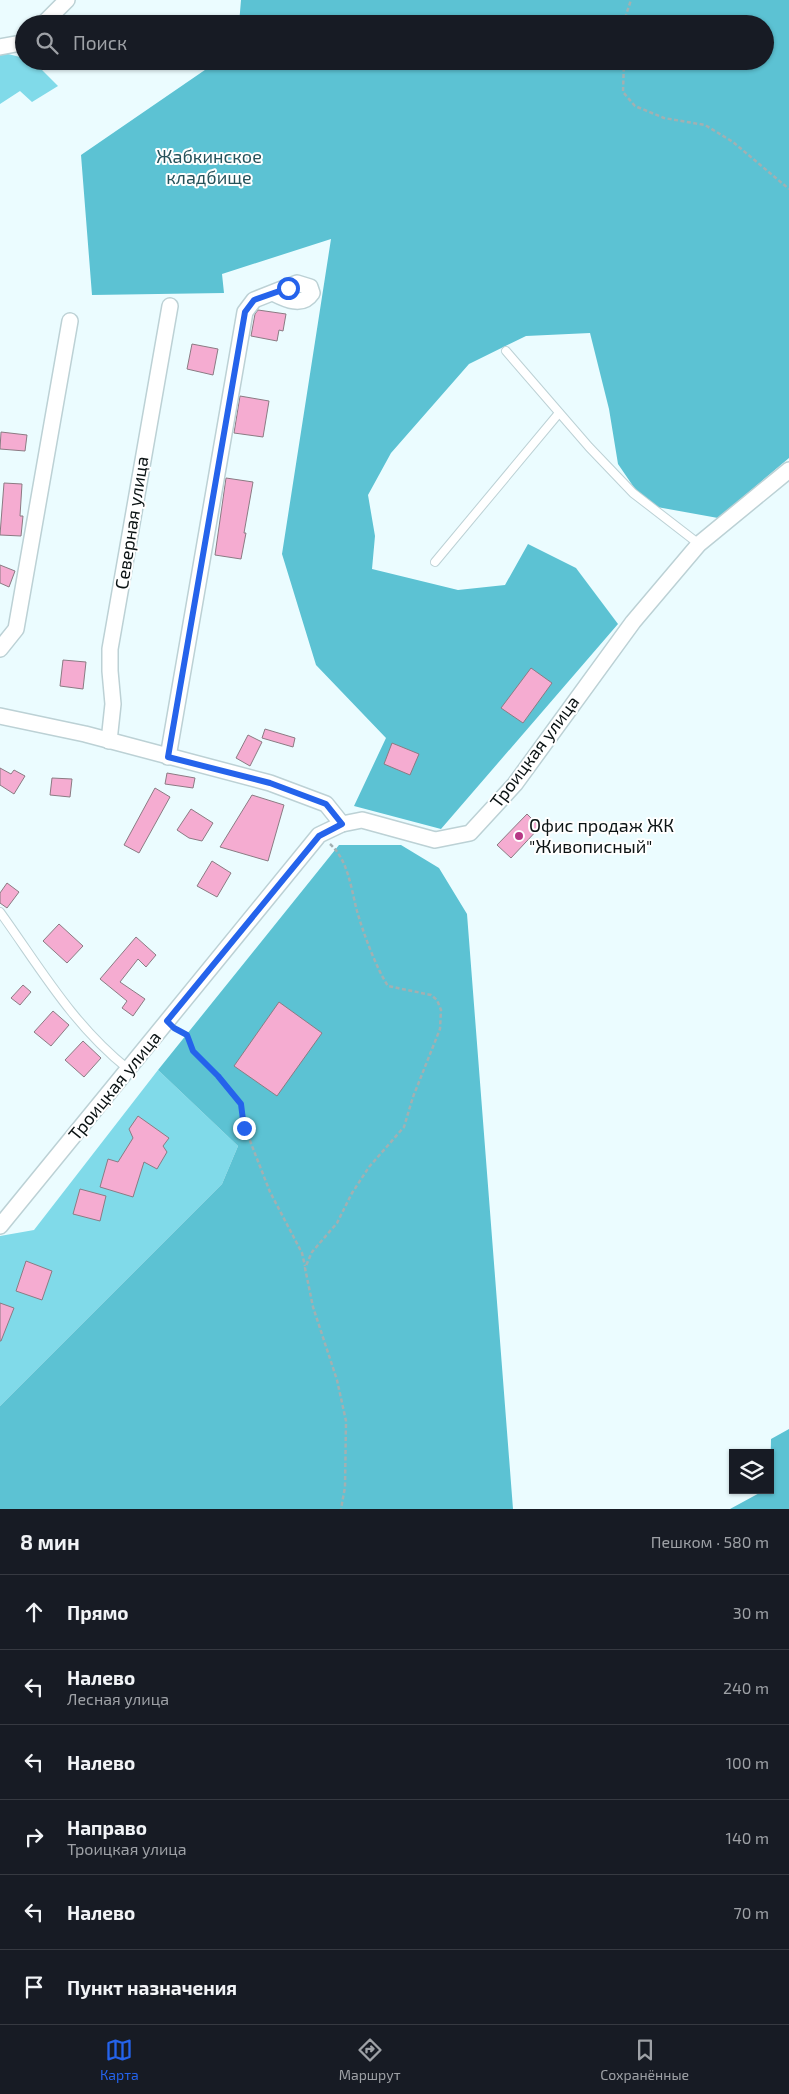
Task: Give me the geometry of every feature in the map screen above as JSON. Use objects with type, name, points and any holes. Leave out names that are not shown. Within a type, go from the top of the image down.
[{"type":"street","points":[[52,15],[67,0]]},
{"type":"street","points":[[0,47],[15,44]]},
{"type":"street","points":[[168,757],[245,312],[254,300],[273,293]]},
{"type":"street","name":"Северная улица","points":[[109,740],[113,704],[110,649],[170,306]]},
{"type":"street","points":[[0,649],[16,629],[70,321]]},
{"type":"street","name":"Троицкая улица","points":[[0,1226],[319,836],[342,824],[362,820],[435,840],[470,833],[515,784],[633,622],[699,544],[787,472]]},
{"type":"street","points":[[0,716],[109,740],[270,783],[326,804],[342,824]]},
{"type":"lane","points":[[506,351],[559,413],[633,493],[699,544]]},
{"type":"lane","points":[[435,562],[559,413]]},
{"type":"lane","points":[[0,912],[51,988],[108,1053],[128,1069]]},
{"type":"path","points":[[626,15],[631,0]]},
{"type":"path","points":[[624,70],[623,92],[635,106],[664,118],[705,125],[733,142],[789,189]]},
{"type":"path","points":[[305,1268],[312,1252],[337,1223],[352,1193],[369,1167],[404,1127],[413,1097],[440,1029],[441,1010],[437,1000],[431,995],[388,986],[380,974],[358,912],[351,884],[338,852],[319,836]]},
{"type":"path","points":[[167,1021],[174,1028],[187,1035],[193,1051],[218,1076],[241,1104],[244,1128],[270,1192],[302,1253],[313,1307],[336,1380],[346,1422],[344,1487],[341,1509]]},
{"type":"shaded area","points":[[0,52],[15,56],[15,70],[42,70],[58,86],[32,102],[20,91],[0,104]]},
{"type":"shaded area","points":[[158,1070],[238,1146],[222,1184],[0,1406],[0,1236],[34,1230]]},
{"type":"green space","name":"Жабкинское кладбище","points":[[241,0],[789,0],[789,458],[718,518],[646,505],[618,464],[609,409],[590,333],[526,336],[469,364],[391,453],[368,495],[375,536],[372,569],[458,590],[505,585],[528,544],[576,568],[618,624],[441,829],[354,806],[386,738],[316,665],[282,554],[331,239],[222,274],[224,293],[92,295],[81,155],[205,70],[774,70],[774,15],[240,15]]},
{"type":"green space","points":[[339,845],[401,845],[439,868],[467,914],[513,1509],[0,1509],[0,1406],[222,1184],[238,1146],[158,1070]]},
{"type":"green space","points":[[789,1429],[789,1509],[730,1509],[758,1494],[774,1494],[774,1449],[771,1449],[771,1439]]},
{"type":"building","points":[[258,310],[286,314],[283,331],[279,330],[277,341],[251,336],[255,314]]},
{"type":"building","points":[[192,344],[218,349],[213,375],[187,369]]},
{"type":"building","points":[[240,396],[269,401],[263,437],[234,433]]},
{"type":"building","points":[[1,432],[27,435],[25,451],[0,449]]},
{"type":"building","points":[[226,478],[253,482],[241,559],[215,555]]},
{"type":"building","points":[[4,483],[22,484],[20,516],[23,516],[21,536],[0,535]]},
{"type":"building","points":[[0,565],[15,571],[9,587],[0,583]]},
{"type":"building","points":[[63,660],[86,662],[83,689],[60,686]]},
{"type":"building","points":[[531,668],[552,683],[523,723],[501,708]]},
{"type":"building","points":[[265,729],[295,738],[293,747],[262,738]]},
{"type":"building","points":[[248,735],[262,742],[250,766],[236,758]]},
{"type":"building","points":[[392,743],[419,754],[410,775],[384,764]]},
{"type":"building","points":[[0,768],[11,774],[14,770],[25,776],[14,794],[0,785]]},
{"type":"building","points":[[167,773],[195,778],[193,788],[165,784]]},
{"type":"building","points":[[52,778],[72,779],[70,797],[50,795]]},
{"type":"building","points":[[155,788],[170,797],[139,853],[124,845]]},
{"type":"building","points":[[252,795],[284,805],[268,861],[220,847]]},
{"type":"building","points":[[191,809],[213,823],[202,841],[189,838],[177,830]]},
{"type":"building","name":"Офис продаж ЖК \"Живописный\"","points":[[527,814],[540,827],[511,858],[497,845]]},
{"type":"building","points":[[212,861],[231,873],[217,897],[197,886]]},
{"type":"building","points":[[7,883],[19,892],[7,908],[0,903],[0,893]]},
{"type":"building","points":[[59,924],[83,946],[67,963],[43,941]]},
{"type":"building","points":[[136,937],[156,955],[146,967],[138,959],[120,982],[145,999],[133,1016],[122,1008],[127,1001],[100,979]]},
{"type":"building","points":[[23,985],[31,992],[20,1005],[11,998]]},
{"type":"building","points":[[279,1002],[322,1033],[277,1096],[234,1066]]},
{"type":"building","points":[[53,1011],[69,1025],[51,1046],[34,1032]]},
{"type":"building","points":[[83,1041],[101,1058],[84,1077],[65,1060]]},
{"type":"building","points":[[138,1116],[169,1138],[163,1146],[167,1152],[157,1169],[144,1162],[133,1197],[100,1187],[108,1159],[118,1162],[133,1138],[129,1129]]},
{"type":"building","points":[[80,1189],[106,1196],[100,1221],[73,1214]]},
{"type":"building","points":[[26,1261],[52,1271],[42,1300],[16,1291]]},
{"type":"building","points":[[0,1303],[14,1308],[1,1341],[0,1341]]},
{"type":"place","name":"Офис продаж ЖК \"Живописный\"","points":[[519,836]]},
{"type":"route","points":[[244,1128],[241,1104],[218,1076],[193,1051],[187,1035],[174,1028],[167,1021],[319,836],[342,824],[326,804],[270,783],[215,767],[168,757],[245,312],[254,300],[288,288]]}]
